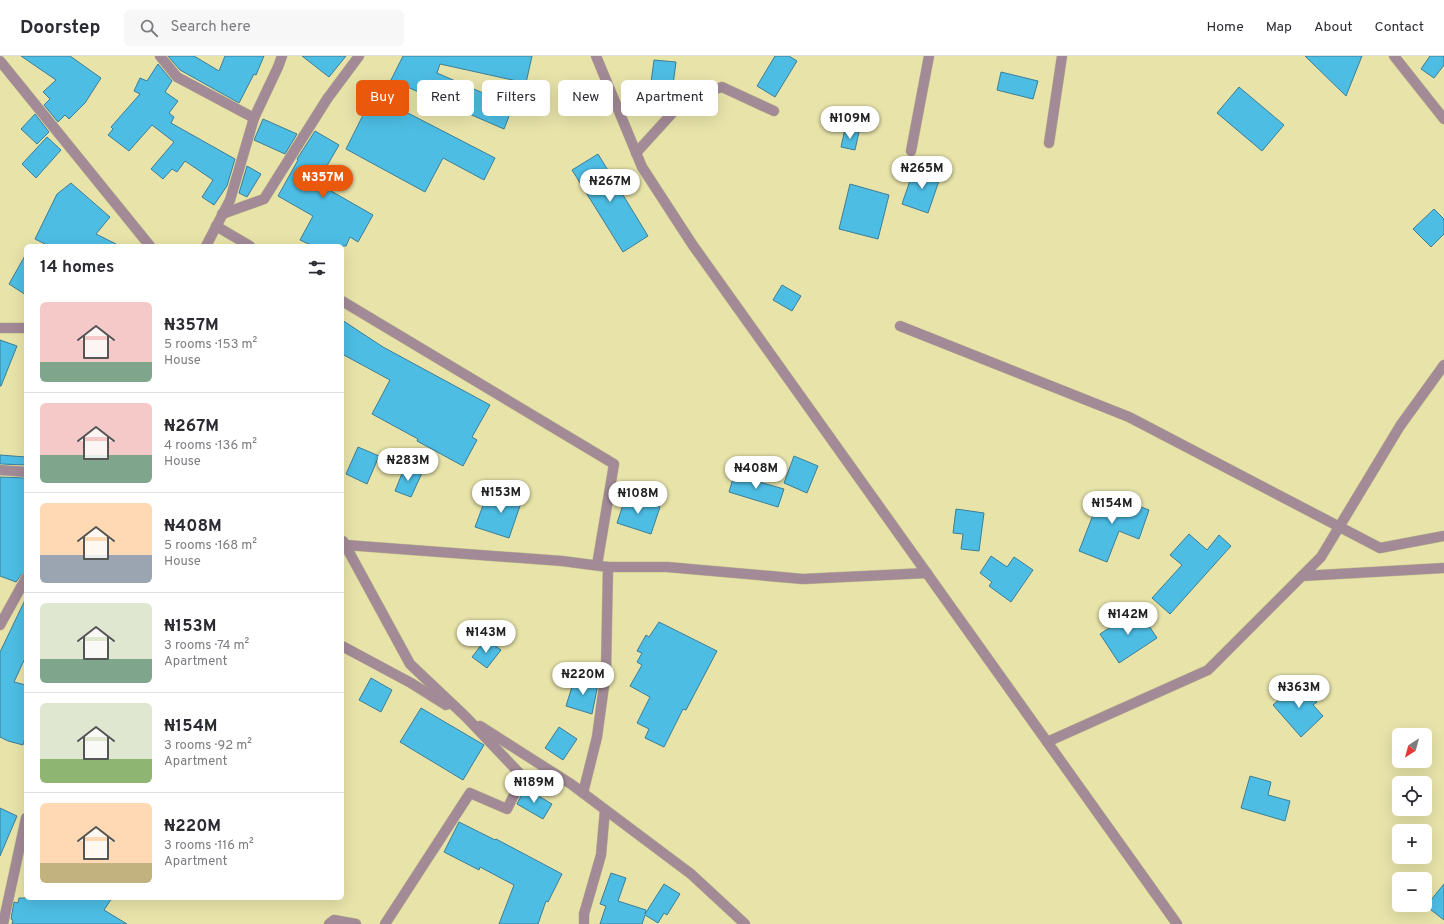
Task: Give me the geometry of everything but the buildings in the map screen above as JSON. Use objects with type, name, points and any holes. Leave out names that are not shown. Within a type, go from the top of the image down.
[{"type":"street","points":[[160,56],[177,77],[254,118]]},
{"type":"street","points":[[207,244],[230,200],[254,118],[282,56]]},
{"type":"street","points":[[278,67],[290,56]]},
{"type":"street","points":[[222,214],[264,199],[326,99],[359,56]]},
{"type":"street","points":[[596,56],[642,167],[692,244],[1177,924]]},
{"type":"street","points":[[911,151],[929,56]]},
{"type":"street","points":[[1049,143],[1062,56]]},
{"type":"street","points":[[1394,56],[1444,119]]},
{"type":"street","points":[[1,66],[148,244]]},
{"type":"street","points":[[636,153],[686,98],[722,87],[774,111]]},
{"type":"street","points":[[216,226],[247,244]]},
{"type":"street","points":[[344,302],[614,464],[597,565]]},
{"type":"street","points":[[900,326],[1129,417],[1380,548],[1444,536]]},
{"type":"street","points":[[0,328],[24,328]]},
{"type":"street","points":[[1047,742],[1208,670],[1321,557],[1400,426],[1444,365]]},
{"type":"street","points":[[0,470],[24,472]]},
{"type":"street","points":[[344,542],[608,567],[667,567],[803,579],[926,573]]},
{"type":"street","points":[[344,542],[410,664],[466,717],[523,777],[507,809],[470,793],[386,924]]},
{"type":"street","points":[[583,793],[597,737],[606,671],[610,584],[608,567]]},
{"type":"street","points":[[1302,576],[1444,568]]},
{"type":"street","points":[[0,625],[24,582]]},
{"type":"street","points":[[344,647],[411,683],[583,793],[690,874],[745,924]]},
{"type":"street","points":[[584,924],[584,914],[601,855],[605,810]]},
{"type":"street","points":[[3,924],[24,833]]},
{"type":"street","points":[[329,924],[334,920],[356,924]]}]
